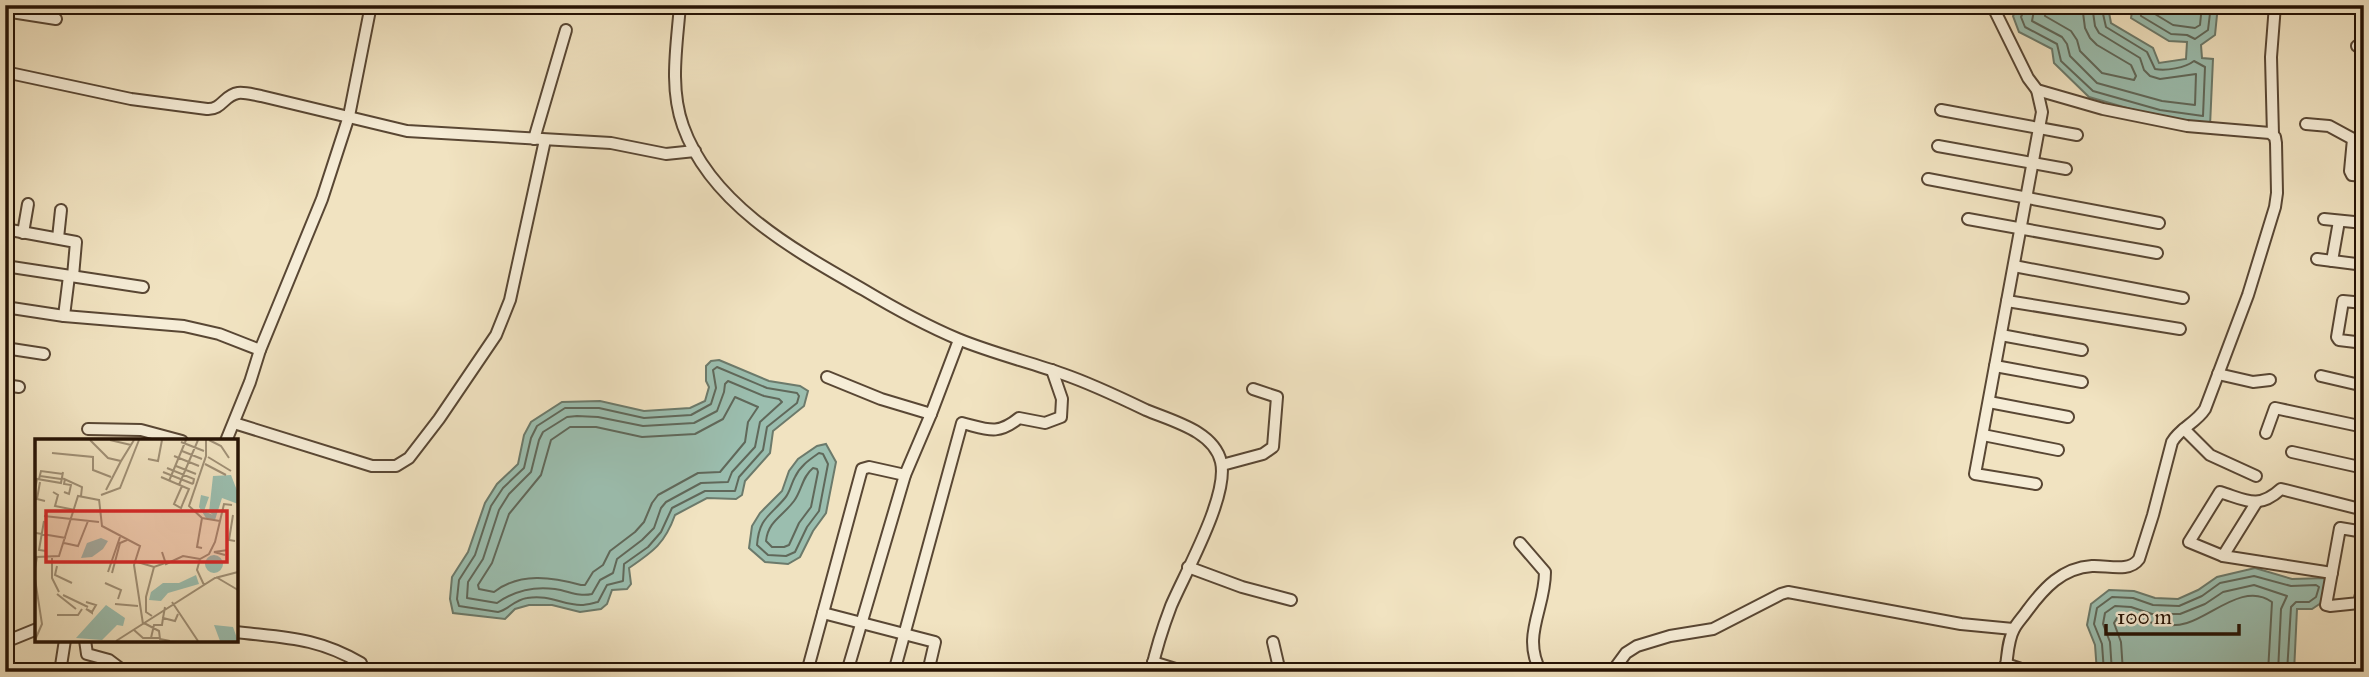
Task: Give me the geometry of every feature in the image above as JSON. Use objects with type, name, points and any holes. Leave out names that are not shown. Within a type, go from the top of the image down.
[{"type":"street","points":[[227,439],[322,199],[349,116],[371,5]]},
{"type":"street","points":[[680,5],[675,75],[676,99],[684,128],[695,151],[728,195],[771,232],[828,270],[894,308],[959,340],[1098,387],[1192,430],[1214,446],[1222,465],[1216,503],[1168,616],[1152,667],[1185,672]]},
{"type":"street","points":[[1992,5],[2028,78],[2041,92],[2103,109],[2188,127],[2264,131],[2273,135]]},
{"type":"street","points":[[2030,672],[2006,668],[2007,649],[2014,629],[2047,586],[2067,573],[2092,566],[2126,567],[2136,564],[2153,514],[2172,442],[2199,418],[2205,409],[2248,295],[2275,207],[2277,175],[2271,57],[2276,5]]},
{"type":"street","points":[[5,11],[56,19]]},
{"type":"street","points":[[233,423],[372,466],[396,466],[409,458],[439,419],[504,320],[519,261],[539,140],[566,30]]},
{"type":"street","points":[[5,72],[131,99],[213,110],[240,93],[407,131],[620,144],[666,154],[695,151]]},
{"type":"street","points":[[2036,484],[1975,474],[2042,112],[2041,92]]},
{"type":"street","points":[[1941,110],[2077,135]]},
{"type":"street","points":[[2306,124],[2329,127],[2353,139],[2350,171],[2353,175],[2364,176]]},
{"type":"street","points":[[1938,146],[2066,169]]},
{"type":"street","points":[[1928,179],[2159,223]]},
{"type":"street","points":[[23,233],[28,204]]},
{"type":"street","points":[[58,238],[61,209]]},
{"type":"street","points":[[2331,218],[2364,216]]},
{"type":"street","points":[[2331,218],[2364,223]]},
{"type":"street","points":[[2331,218],[2332,261]]},
{"type":"street","points":[[1968,219],[2157,253]]},
{"type":"street","points":[[5,229],[72,240],[78,245],[64,316]]},
{"type":"street","points":[[2317,259],[2364,265]]},
{"type":"street","points":[[5,266],[143,287]]},
{"type":"street","points":[[2014,266],[2183,298]]},
{"type":"street","points":[[2007,300],[2180,330]]},
{"type":"street","points":[[2364,303],[2342,302],[2337,337],[2339,340],[2364,343]]},
{"type":"street","points":[[5,306],[64,316],[184,326],[219,334],[260,350]]},
{"type":"street","points":[[2001,335],[2082,350]]},
{"type":"street","points":[[847,672],[905,475],[959,340]]},
{"type":"street","points":[[5,348],[44,354]]},
{"type":"street","points":[[1995,366],[2082,382]]},
{"type":"street","points":[[894,672],[962,423],[994,431],[1008,427],[1018,418],[1045,423],[1061,417],[1062,399],[1052,370]]},
{"type":"street","points":[[2218,374],[2253,382],[2270,380]]},
{"type":"street","points":[[2321,376],[2364,386]]},
{"type":"street","points":[[827,377],[881,399],[931,414]]},
{"type":"street","points":[[5,385],[19,387]]},
{"type":"street","points":[[1222,465],[1263,454],[1273,447],[1278,397],[1254,389]]},
{"type":"street","points":[[1989,402],[2068,417]]},
{"type":"street","points":[[2266,433],[2275,408],[2364,427]]},
{"type":"street","points":[[88,429],[141,430],[175,439]]},
{"type":"street","points":[[2184,429],[2210,455],[2256,476]]},
{"type":"street","points":[[1983,435],[2058,450]]},
{"type":"street","points":[[2292,452],[2364,468]]},
{"type":"street","points":[[807,672],[862,469],[866,466],[905,475]]},
{"type":"street","points":[[2332,573],[2223,556],[2189,542],[2220,492],[2256,503],[2271,499],[2281,489],[2364,510]]},
{"type":"street","points":[[2223,556],[2256,503]]},
{"type":"street","points":[[2364,532],[2340,528],[2326,605],[2359,603],[2364,581]]},
{"type":"street","points":[[1520,543],[1545,572],[1532,644],[1534,658],[1541,672]]},
{"type":"street","points":[[1188,567],[1242,587],[1291,600]]},
{"type":"street","points":[[1612,672],[1626,653],[1637,646],[1670,636],[1713,629],[1784,593],[1961,624],[2014,629]]},
{"type":"street","points":[[822,613],[935,642],[928,672]]},
{"type":"street","points":[[5,642],[35,630]]},
{"type":"street","points":[[238,632],[289,637],[327,645],[361,663]]},
{"type":"street","points":[[60,672],[65,642]]},
{"type":"street","points":[[85,642],[87,654],[125,672]]},
{"type":"street","points":[[1273,642],[1280,672]]},
{"type":"water","points":[[2019,5],[2108,7],[2111,23],[2153,48],[2159,63],[2186,59],[2187,42],[2169,41],[2131,18],[2133,5],[2218,5],[2215,35],[2201,45],[2202,58],[2213,59],[2210,126],[2158,117],[2089,97],[2054,63],[2052,49],[2019,32],[2013,16]]},
{"type":"water","points":[[719,360],[769,381],[800,386],[808,391],[804,406],[773,431],[770,453],[745,481],[742,495],[736,499],[707,498],[675,515],[658,546],[629,568],[631,584],[627,589],[612,590],[607,604],[601,609],[580,612],[552,605],[529,605],[515,609],[505,619],[453,613],[450,599],[452,577],[468,552],[485,503],[497,484],[518,464],[524,435],[531,422],[562,402],[600,401],[644,411],[690,408],[705,401],[709,387],[706,381],[706,366],[711,361]]},
{"type":"water","points":[[826,444],[836,462],[826,513],[800,557],[788,564],[765,562],[749,548],[752,526],[760,513],[782,491],[789,471],[798,459],[817,446]]},
{"type":"water","points":[[2255,568],[2292,579],[2326,578],[2324,601],[2312,609],[2297,609],[2294,672],[2097,672],[2095,645],[2087,625],[2091,604],[2109,590],[2134,591],[2155,598],[2178,599],[2217,577]]}]
